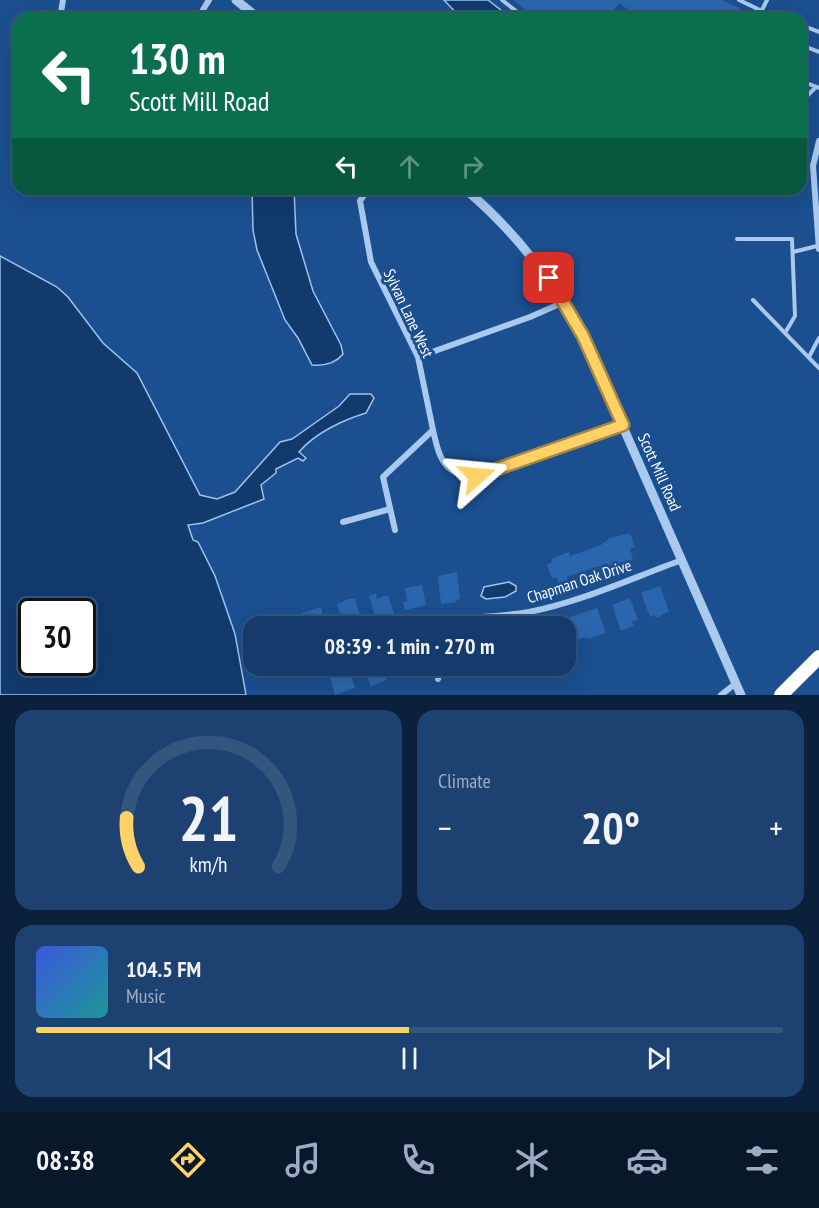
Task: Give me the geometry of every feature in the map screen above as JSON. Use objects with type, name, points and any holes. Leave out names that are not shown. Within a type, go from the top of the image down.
[{"type":"highway","points":[[782,695],[819,657]]},
{"type":"highway","points":[[782,695],[819,663]]},
{"type":"street","points":[[236,0],[251,12]]},
{"type":"street","points":[[818,248],[817,194],[813,166],[819,141]]},
{"type":"street","name":"Sylvan Lane West","points":[[363,195],[360,201],[371,262],[417,357],[440,459],[445,465],[462,474],[477,476],[623,425]]},
{"type":"street","name":"Scott Mill Road","points":[[472,195],[490,210],[530,253],[564,302],[583,336],[741,695]]},
{"type":"street","points":[[417,357],[530,317],[564,302]]},
{"type":"street","points":[[395,530],[383,477],[434,430]]},
{"type":"street","points":[[343,522],[390,509]]},
{"type":"street","name":"Chapman Oak Drive","points":[[499,616],[557,605],[682,560]]},
{"type":"street","points":[[721,695],[736,683]]},
{"type":"lane","points":[[502,0],[517,12]]},
{"type":"lane","points":[[740,0],[762,11],[767,0]]},
{"type":"lane","points":[[736,239],[792,239],[795,316],[785,333]]},
{"type":"lane","points":[[793,252],[818,248]]},
{"type":"lane","points":[[753,300],[819,368]]},
{"type":"lane","points":[[809,357],[819,338]]},
{"type":"water","points":[[444,0],[488,0],[503,12],[455,12]]},
{"type":"water","points":[[252,195],[294,195],[296,234],[313,291],[341,345],[343,354],[333,362],[325,365],[312,365],[298,338],[285,320],[257,250],[253,230]]},
{"type":"water","points":[[0,256],[57,287],[68,297],[103,343],[137,373],[200,495],[217,499],[235,492],[280,442],[292,439],[339,406],[350,394],[371,394],[374,398],[366,413],[339,423],[306,445],[299,452],[306,458],[303,461],[298,458],[276,469],[276,473],[261,485],[264,499],[203,523],[188,525],[193,540],[198,542],[215,576],[235,634],[246,695],[0,695]]},
{"type":"water","points":[[509,582],[516,586],[516,591],[505,597],[486,599],[481,596],[484,587]]},
{"type":"building","points":[[513,0],[722,0],[740,8],[738,12],[629,12],[619,3],[612,12],[528,12]]},
{"type":"building","points":[[630,533],[635,547],[630,549],[633,559],[601,573],[599,566],[569,576],[567,577],[569,584],[560,587],[556,577],[552,578],[547,565],[552,562],[551,559],[569,552],[570,556],[601,545],[610,538]]},
{"type":"building","points":[[457,572],[460,599],[456,602],[441,604],[438,576]]},
{"type":"building","points":[[422,585],[426,605],[405,610],[403,602],[407,601],[405,588]]},
{"type":"building","points":[[660,586],[669,611],[657,618],[655,615],[650,617],[641,593]]},
{"type":"building","points":[[376,593],[377,599],[388,595],[394,614],[375,616],[369,596]]},
{"type":"building","points":[[630,598],[638,620],[632,622],[634,625],[621,631],[612,605]]},
{"type":"building","points":[[355,599],[360,616],[334,616],[340,614],[337,604]]},
{"type":"building","points":[[321,607],[323,616],[303,616],[302,613]]},
{"type":"building","points":[[597,608],[606,633],[588,639],[587,637],[576,640],[576,616],[573,616]]},
{"type":"building","points":[[351,676],[355,688],[335,695],[330,677]]},
{"type":"building","points":[[367,676],[386,676],[387,680],[371,686]]},
{"type":"route","points":[[477,476],[623,425],[583,336],[549,278]]}]
